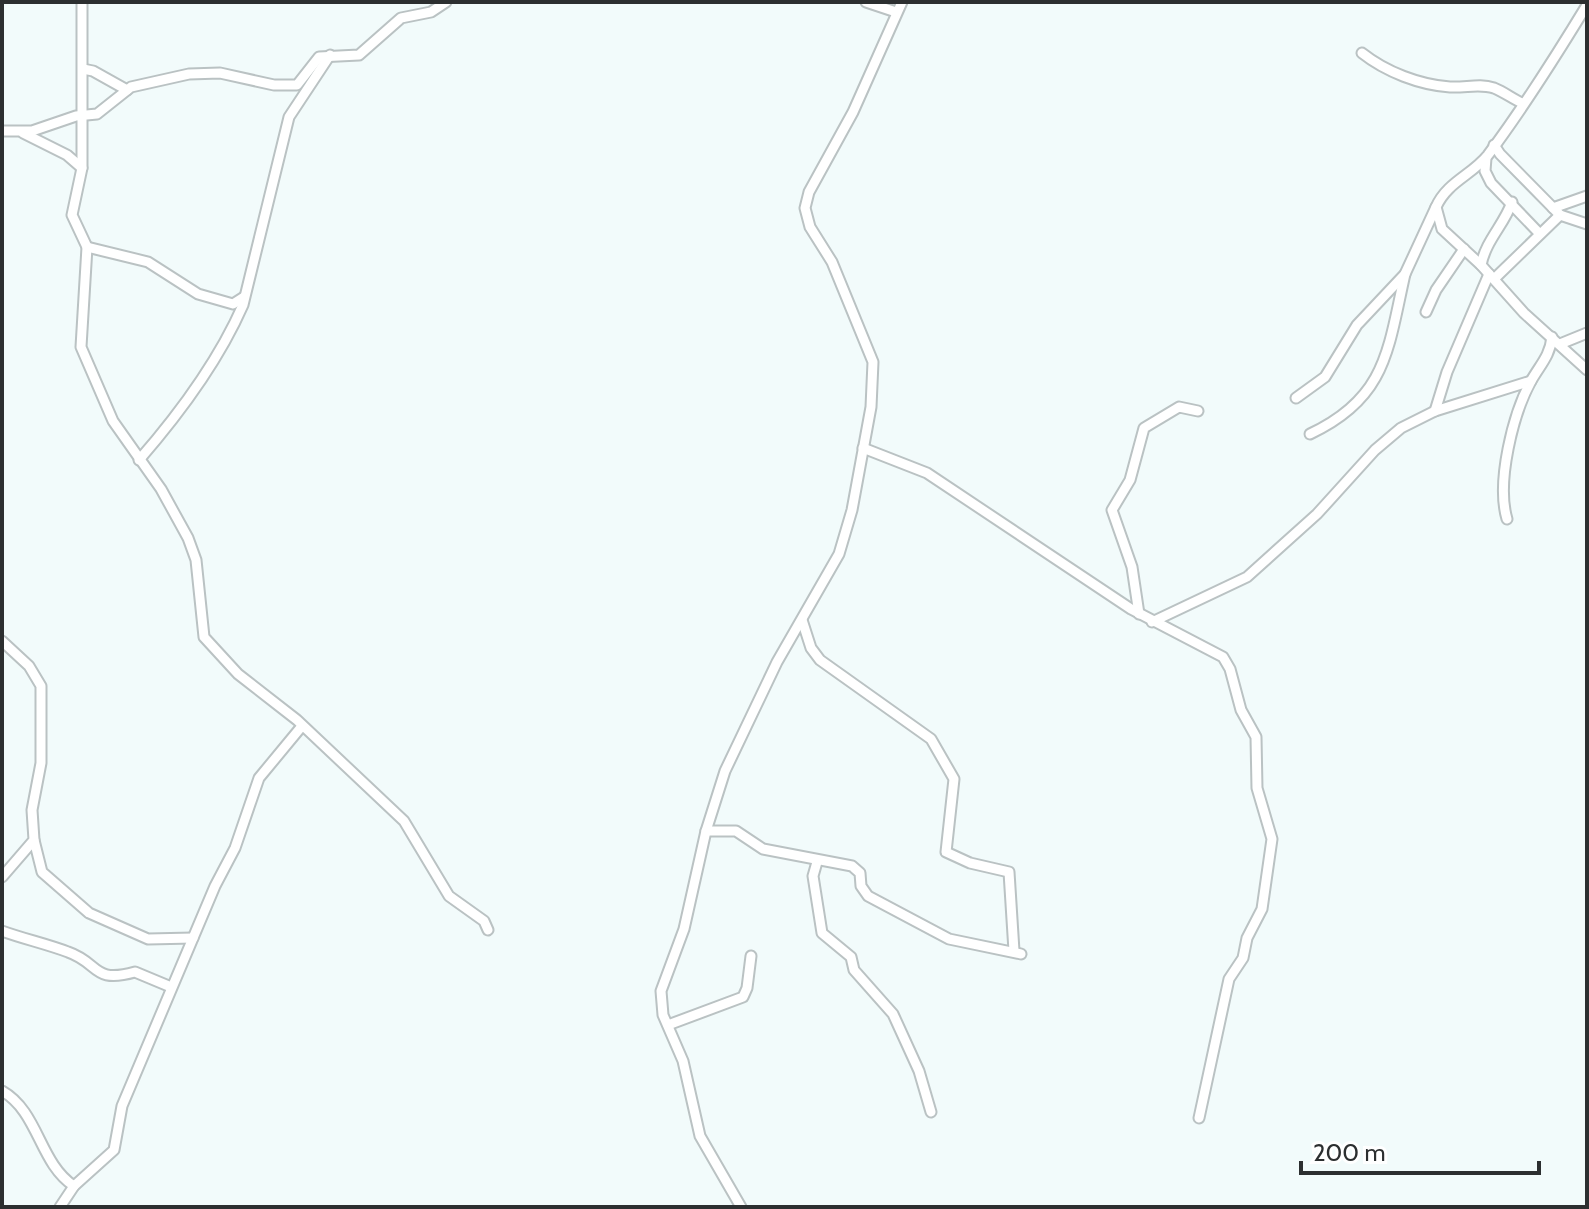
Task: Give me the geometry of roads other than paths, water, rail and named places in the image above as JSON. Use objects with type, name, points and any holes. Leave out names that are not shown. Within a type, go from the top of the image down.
[{"type":"street","points":[[82,2],[82,168],[72,220],[87,247],[82,352],[113,421],[170,503],[194,554],[204,637],[238,674],[302,726],[404,821],[449,896],[484,921],[488,930]]},
{"type":"street","points":[[22,133],[100,112],[127,90],[171,78],[212,72],[291,86],[303,81],[319,57],[359,55],[401,18],[431,12],[446,2]]},
{"type":"street","points":[[866,2],[896,12]]},
{"type":"street","points":[[741,1207],[700,1136],[689,1081],[660,1004],[661,991],[684,929],[706,831],[738,742],[839,554],[852,510],[871,407],[873,362],[832,262],[810,227],[805,208],[809,192],[853,112],[902,2]]},
{"type":"street","points":[[1310,434],[1330,424],[1370,392],[1388,345],[1405,274],[1436,207],[1456,180],[1486,158],[1550,67],[1587,5]]},
{"type":"street","points":[[1362,53],[1381,66],[1420,81],[1450,87],[1474,84],[1492,87],[1522,103]]},
{"type":"street","points":[[139,460],[171,424],[223,350],[245,296],[289,117],[330,55]]},
{"type":"street","points":[[83,69],[93,71],[127,90]]},
{"type":"street","points":[[2,131],[22,133],[67,155],[82,168]]},
{"type":"street","points":[[1494,145],[1556,212],[1587,224]]},
{"type":"street","points":[[1486,158],[1487,176],[1512,202],[1523,220],[1539,233]]},
{"type":"street","points":[[1435,411],[1445,376],[1491,276],[1539,233],[1556,212],[1587,196]]},
{"type":"street","points":[[1481,265],[1489,241],[1507,217],[1512,202]]},
{"type":"street","points":[[1436,207],[1442,229],[1587,370]]},
{"type":"street","points":[[1426,312],[1436,290],[1464,249],[1489,241]]},
{"type":"street","points":[[87,247],[148,262],[211,299],[233,304],[245,296]]},
{"type":"street","points":[[1296,398],[1325,377],[1357,325],[1405,274]]},
{"type":"street","points":[[1507,519],[1502,499],[1518,411],[1531,381],[1558,342],[1587,333]]},
{"type":"street","points":[[1152,622],[1247,577],[1317,514],[1393,433],[1435,411],[1531,381]]},
{"type":"street","points":[[1139,614],[1132,567],[1112,513],[1114,503],[1130,480],[1144,428],[1179,407],[1198,411]]},
{"type":"street","points":[[863,448],[927,473],[1139,614],[1223,657],[1229,665],[1235,695],[1256,737],[1257,788],[1272,836],[1262,909],[1247,938],[1243,958],[1229,979],[1199,1118]]},
{"type":"street","points":[[706,831],[741,833],[763,849],[817,862],[852,866],[860,873],[861,886],[868,896],[957,942],[1018,952],[1009,873],[955,858],[946,852],[954,779],[931,739],[820,660],[811,648],[802,620]]},
{"type":"street","points":[[2,641],[29,666],[41,686],[42,751],[32,810],[34,840],[42,872],[89,913],[148,939],[193,938]]},
{"type":"street","points":[[60,1207],[74,1186],[114,1150],[122,1106],[215,886],[235,848],[259,778],[302,726]]},
{"type":"street","points":[[2,877],[34,840]]},
{"type":"street","points":[[817,862],[813,876],[822,933],[851,957],[854,970],[893,1014],[919,1071],[931,1112]]},
{"type":"street","points":[[2,931],[68,951],[99,972],[119,977],[135,972],[171,987]]},
{"type":"street","points":[[668,1025],[743,997],[751,956]]},
{"type":"street","points":[[2,1091],[16,1100],[53,1169],[74,1186]]}]
